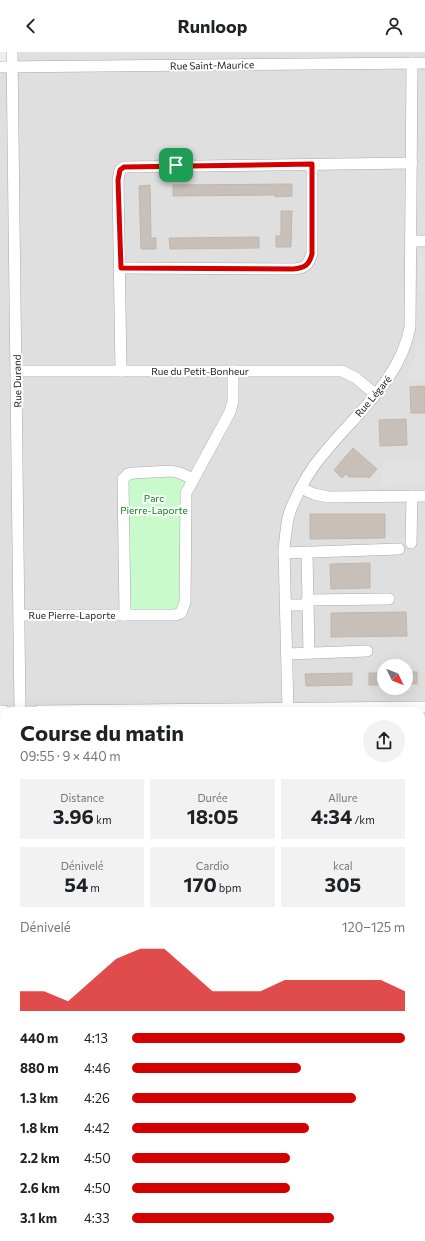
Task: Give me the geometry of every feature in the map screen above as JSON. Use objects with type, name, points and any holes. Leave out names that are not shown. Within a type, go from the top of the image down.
[{"type":"street","name":"Rue Durand","points":[[12,52],[20,707]]},
{"type":"street","name":"Rue Légaré","points":[[288,707],[284,553],[287,526],[292,505],[310,471],[393,372],[407,341],[410,327],[412,63]]},
{"type":"street","name":"Rue Saint-Maurice","points":[[0,67],[425,63]]},
{"type":"street","points":[[121,371],[121,268],[118,180],[120,170],[124,167],[412,163]]},
{"type":"street","points":[[121,268],[293,269],[306,266],[310,262],[312,254],[312,164]]},
{"type":"street","points":[[411,241],[425,241]]},
{"type":"street","name":"Rue du Petit-Bonheur","points":[[17,371],[342,371],[356,378],[375,394]]},
{"type":"street","name":"Rue Pierre-Laporte","points":[[19,615],[175,615],[181,613],[184,608],[186,493],[230,412],[233,401],[234,371]]},
{"type":"street","name":"Rue Pierre-Laporte","points":[[125,615],[123,479],[128,474],[170,471],[180,473],[193,479]]},
{"type":"street","points":[[301,488],[314,494],[328,497],[425,496]]},
{"type":"street","points":[[411,543],[412,496]]},
{"type":"street","points":[[284,553],[399,549]]},
{"type":"street","points":[[306,552],[309,653]]},
{"type":"street","points":[[286,605],[307,602],[389,599]]},
{"type":"street","points":[[287,654],[367,651]]},
{"type":"shaded area","points":[[12,52],[425,52],[425,707],[0,707],[0,67],[12,67]]},
{"type":"shaded area","points":[[418,255],[425,255],[425,291],[418,291]]},
{"type":"shaded area","points":[[418,342],[425,343],[425,379],[407,379],[408,372],[415,364],[415,351]]},
{"type":"shaded area","points":[[425,461],[425,485],[381,486],[383,462]]},
{"type":"green space","name":"Parc Pierre-Laporte","points":[[171,471],[193,479],[181,613],[125,615],[123,479]]},
{"type":"building","points":[[292,184],[292,196],[173,196],[173,185]]},
{"type":"building","points":[[150,185],[151,238],[156,238],[156,249],[141,249],[139,186]]},
{"type":"building","points":[[281,211],[292,211],[291,247],[276,247],[276,236],[281,236]]},
{"type":"building","points":[[259,237],[259,248],[170,249],[169,238]]},
{"type":"building","points":[[425,386],[425,413],[411,413],[410,387]]},
{"type":"building","points":[[406,419],[407,445],[380,446],[379,420]]},
{"type":"building","points":[[353,448],[377,469],[369,478],[349,477],[346,474],[342,478],[334,470]]},
{"type":"building","points":[[310,514],[385,514],[385,538],[310,539]]},
{"type":"building","points":[[370,563],[370,588],[331,589],[330,564]]},
{"type":"building","points":[[406,612],[407,636],[331,637],[331,613]]},
{"type":"building","points":[[413,672],[417,672],[417,684],[413,684]]},
{"type":"building","points":[[352,673],[352,685],[306,686],[305,674]]},
{"type":"building","points":[[369,673],[377,673],[377,685],[369,685]]},
{"type":"route","points":[[312,164],[312,254],[310,262],[301,268],[121,268],[118,180],[120,170],[130,165],[176,165],[312,164]]}]
